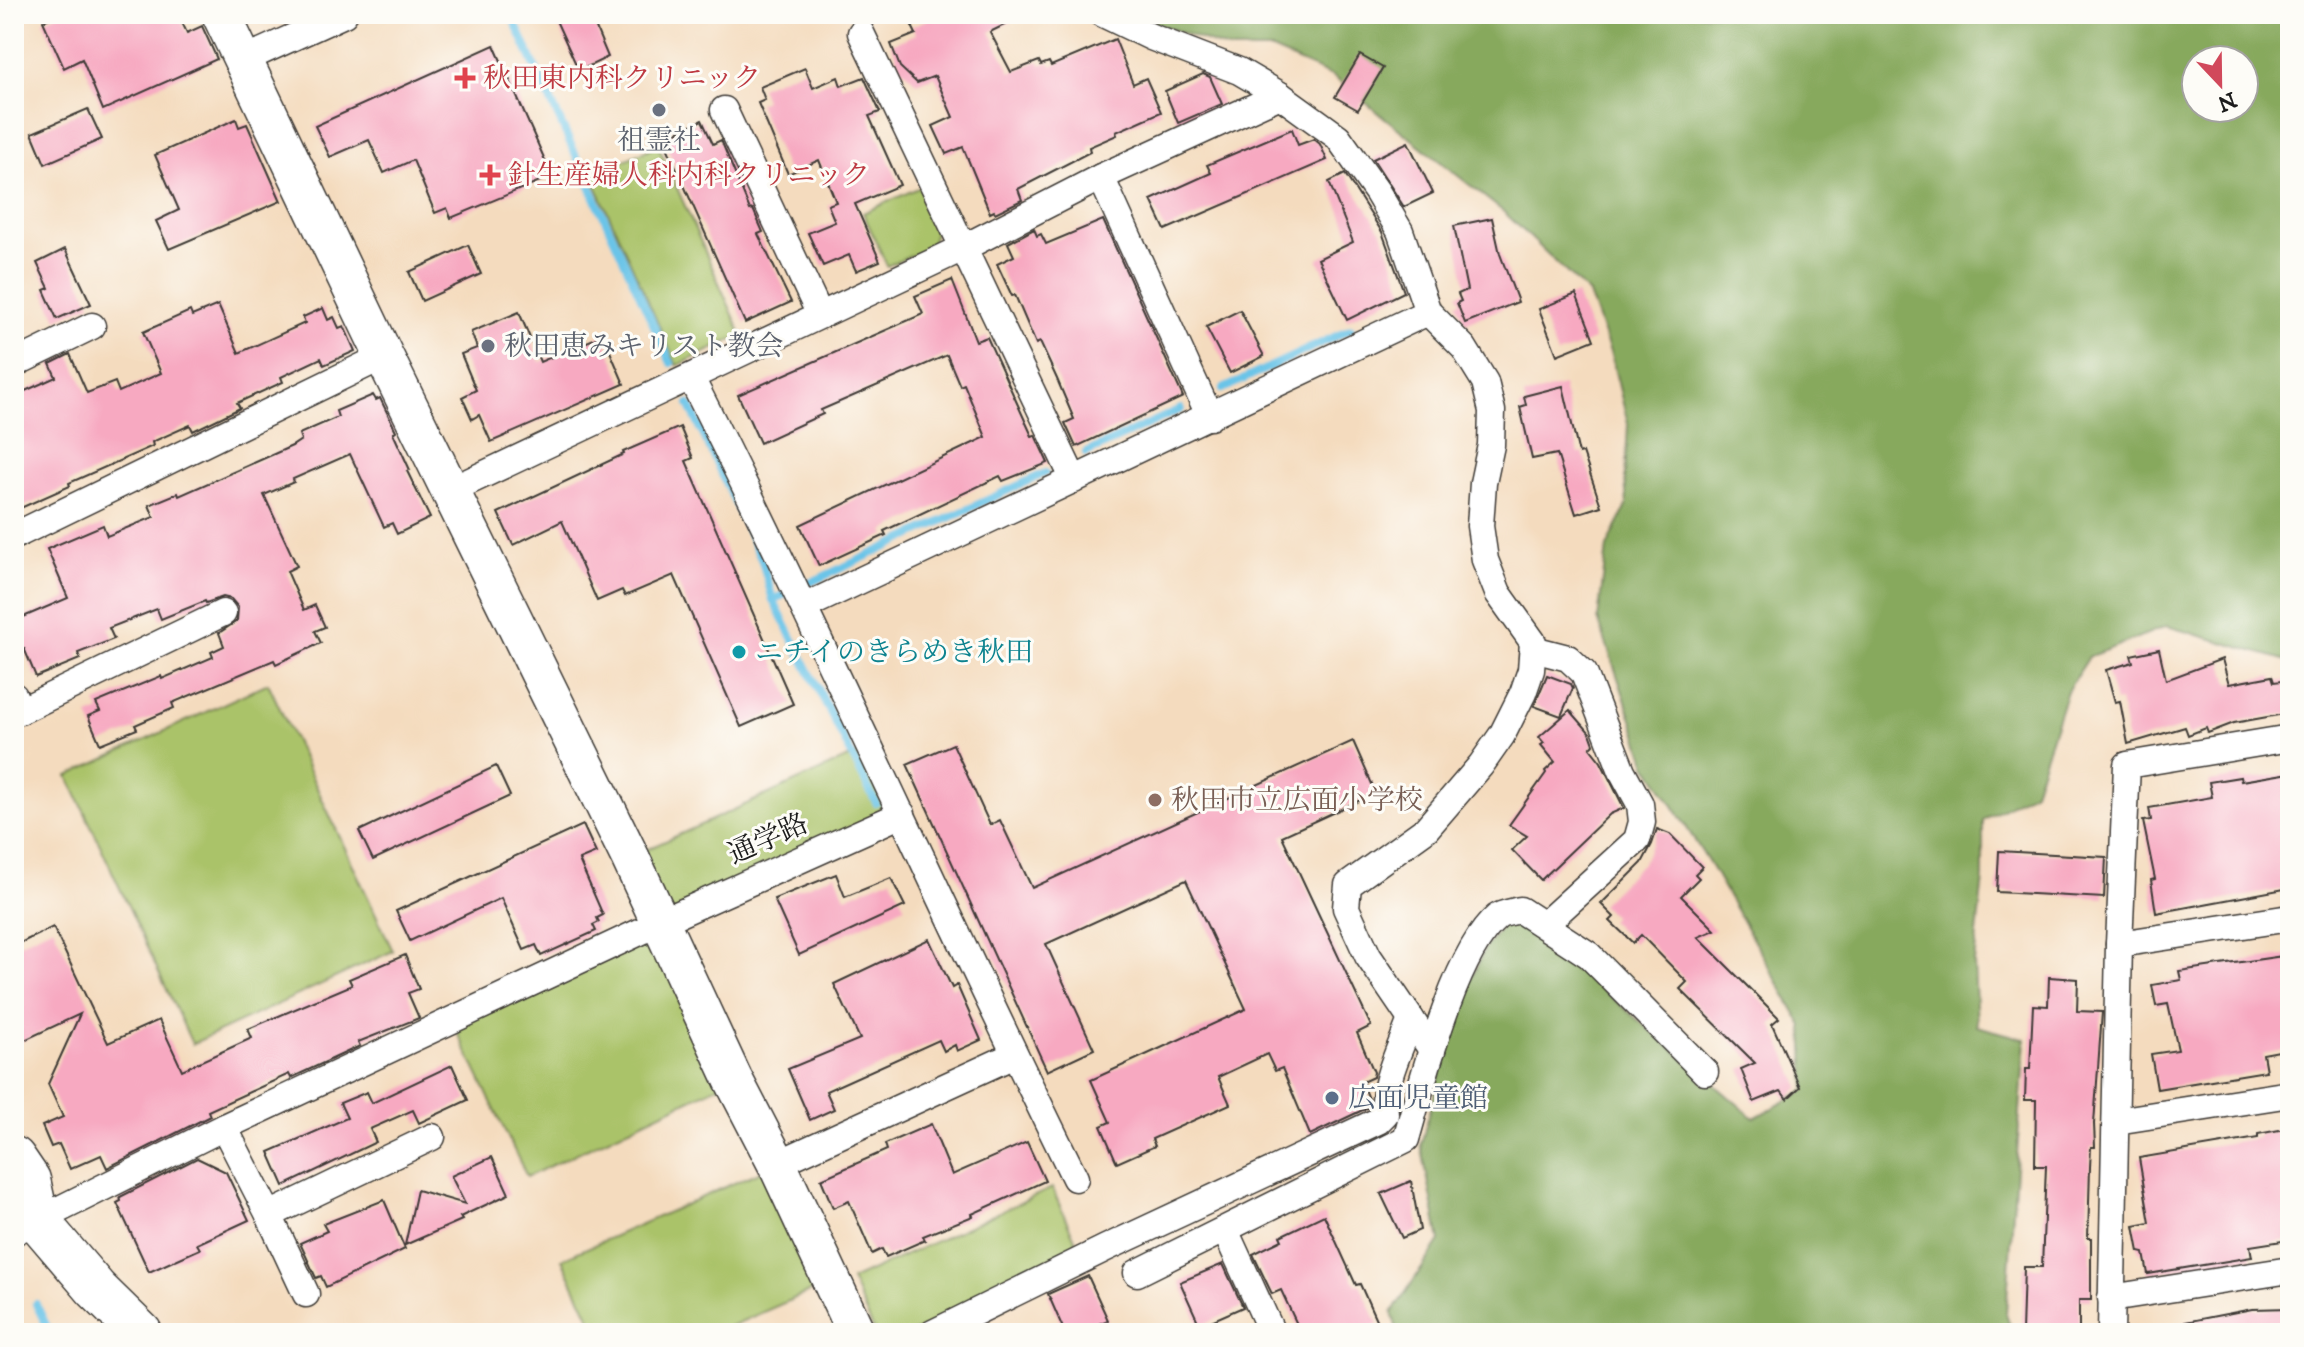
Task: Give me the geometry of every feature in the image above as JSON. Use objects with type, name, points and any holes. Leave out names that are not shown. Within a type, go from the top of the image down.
[{"type":"main road","points":[[14,1158],[29,1180],[22,1218],[141,1333]]},
{"type":"street","points":[[221,14],[856,1333]]},
{"type":"street","points":[[243,60],[344,14]]},
{"type":"street","points":[[1103,14],[1151,37],[1239,71],[1280,95],[1338,137],[1400,231],[1428,312],[1464,348],[1485,382],[1492,411],[1481,537],[1485,560],[1498,593],[1533,642],[1531,670],[1502,735],[1459,794],[1426,829],[1348,885],[1346,908],[1368,956],[1432,1050]]},
{"type":"street","points":[[861,33],[1074,480]]},
{"type":"street","points":[[451,490],[963,248],[1101,177],[1280,95]]},
{"type":"street","points":[[724,110],[820,315]]},
{"type":"street","points":[[1101,177],[1210,417]]},
{"type":"street","points":[[799,595],[1074,480],[1428,312]]},
{"type":"street","points":[[14,364],[92,326]]},
{"type":"street","points":[[14,536],[384,356]]},
{"type":"street","points":[[691,378],[799,595],[1014,1055],[1075,1178]]},
{"type":"street","points":[[14,696],[20,711],[223,613]]},
{"type":"street","points":[[1533,649],[1568,658],[1584,673],[1622,771],[1640,804],[1642,822],[1637,840],[1545,924]]},
{"type":"street","points":[[2111,1333],[2119,944],[2127,765],[2290,738]]},
{"type":"street","name":"通学路","points":[[22,1218],[227,1132],[664,930],[902,814]]},
{"type":"street","points":[[1137,1273],[1406,1139],[1432,1050],[1472,946],[1499,915],[1520,910],[1589,955],[1705,1072]]},
{"type":"street","points":[[2119,944],[2290,918]]},
{"type":"street","points":[[933,1333],[1378,1121],[1385,1114],[1384,1104],[1391,1074],[1411,1019]]},
{"type":"street","points":[[777,1164],[1014,1055]]},
{"type":"street","points":[[2116,1121],[2290,1094]]},
{"type":"street","points":[[227,1132],[306,1294]]},
{"type":"street","points":[[269,1215],[432,1137]]},
{"type":"street","points":[[1225,1230],[1272,1333]]},
{"type":"street","points":[[2111,1298],[2290,1270]]},
{"type":"green space","points":[[1129,14],[2290,14],[2290,662],[2167,626],[2089,657],[2067,691],[2034,791],[1983,820],[1983,878],[1974,963],[1977,1026],[2025,1039],[2006,1314],[2013,1333],[1398,1333],[1392,1313],[1440,1241],[1421,1144],[1456,1014],[1485,948],[1507,921],[1527,926],[1754,1118],[1806,1090],[1803,1026],[1712,868],[1647,764],[1598,619],[1607,547],[1627,505],[1628,424],[1611,355],[1589,294],[1505,213],[1332,76],[1272,50],[1231,50]]},
{"type":"green space","points":[[658,145],[742,335],[677,366],[591,175]]},
{"type":"green space","points":[[920,187],[937,225],[930,248],[887,266],[863,213]]},
{"type":"green space","points":[[268,683],[393,951],[192,1044],[68,776]]},
{"type":"green space","points":[[870,748],[904,820],[661,922],[733,1079],[527,1177],[455,1027],[660,922],[630,857]]},
{"type":"green space","points":[[777,1164],[832,1282],[715,1333],[597,1333],[562,1259]]},
{"type":"green space","points":[[1052,1188],[1082,1255],[912,1333],[875,1333],[851,1280]]},
{"type":"building","points":[[58,14],[178,14],[187,33],[202,26],[217,59],[103,110],[82,59],[64,68],[43,21]]},
{"type":"building","points":[[553,14],[590,14],[608,57],[579,71]]},
{"type":"building","points":[[940,14],[1027,14],[990,32],[1011,72],[1039,61],[1041,65],[1049,62],[1051,66],[1115,39],[1133,84],[1146,78],[1161,112],[1089,147],[1090,152],[1018,189],[1022,200],[990,213],[963,147],[946,154],[933,126],[953,117],[935,76],[917,83],[900,67],[891,44],[916,34],[912,26]]},
{"type":"building","points":[[494,45],[552,176],[451,218],[447,208],[435,213],[413,160],[384,173],[369,140],[330,157],[315,126]]},
{"type":"building","points":[[1360,55],[1383,68],[1358,110],[1335,97]]},
{"type":"building","points":[[805,68],[813,88],[838,77],[841,86],[864,77],[880,112],[869,116],[900,185],[855,204],[880,261],[856,271],[849,255],[823,266],[808,233],[835,222],[828,205],[836,202],[819,160],[788,174],[758,103],[765,100],[760,87]]},
{"type":"building","points":[[1203,74],[1210,77],[1222,104],[1178,123],[1165,91]]},
{"type":"building","points":[[88,109],[102,139],[45,164],[32,133]]},
{"type":"building","points":[[236,119],[239,127],[247,124],[281,201],[169,249],[156,221],[179,210],[155,155]]},
{"type":"building","points":[[702,120],[713,144],[721,140],[750,210],[753,209],[763,232],[758,234],[791,302],[745,323],[663,138]]},
{"type":"building","points":[[1292,129],[1298,145],[1314,139],[1320,144],[1327,160],[1165,230],[1151,200],[1211,173],[1207,165]]},
{"type":"building","points":[[1408,142],[1433,193],[1404,207],[1373,159]]},
{"type":"building","points":[[1345,174],[1382,232],[1404,292],[1347,320],[1318,259],[1353,242],[1329,182]]},
{"type":"building","points":[[1492,218],[1500,254],[1518,302],[1465,323],[1457,303],[1461,301],[1458,294],[1467,290],[1454,226]]},
{"type":"building","points":[[1103,220],[1183,397],[1076,447],[1065,423],[1074,419],[1057,379],[1040,342],[1036,344],[1015,295],[1012,296],[997,264],[1014,256],[1008,243],[1034,229],[1046,244]]},
{"type":"building","points":[[468,245],[481,274],[422,301],[409,272]]},
{"type":"building","points":[[65,249],[91,304],[57,319],[44,290],[49,288],[37,263]]},
{"type":"building","points":[[952,280],[976,341],[987,337],[1032,436],[1035,435],[1048,463],[1003,481],[1000,476],[819,566],[800,525],[986,437],[964,384],[960,386],[947,355],[821,410],[823,414],[760,443],[738,395],[923,314],[915,296]]},
{"type":"building","points":[[1576,294],[1594,340],[1557,355],[1539,309]]},
{"type":"building","points":[[218,305],[239,353],[305,323],[303,317],[323,308],[328,320],[334,317],[339,328],[344,326],[355,351],[324,365],[321,358],[281,377],[283,382],[237,403],[240,408],[193,431],[190,425],[152,442],[153,446],[14,511],[14,396],[56,377],[50,364],[70,354],[87,393],[115,382],[119,392],[161,373],[143,332],[190,311],[192,316]]},
{"type":"building","points":[[1240,310],[1264,356],[1230,373],[1206,327]]},
{"type":"building","points":[[519,312],[540,362],[603,335],[624,384],[491,442],[479,415],[472,419],[462,397],[476,390],[461,354],[477,348],[471,332]]},
{"type":"building","points":[[1563,386],[1579,454],[1583,453],[1601,506],[1576,514],[1557,454],[1532,459],[1520,407],[1526,405],[1524,396]]},
{"type":"building","points":[[373,395],[376,400],[380,398],[396,431],[393,433],[410,470],[407,471],[430,518],[397,534],[392,523],[384,527],[350,454],[264,495],[297,566],[287,571],[304,610],[315,605],[325,627],[315,631],[321,643],[276,664],[274,660],[172,703],[174,708],[135,725],[137,729],[100,744],[88,716],[100,711],[96,703],[213,657],[211,652],[224,646],[219,633],[237,621],[238,607],[231,599],[223,597],[161,619],[157,609],[109,628],[114,639],[78,653],[80,659],[36,677],[24,648],[14,652],[14,621],[68,598],[47,549],[103,525],[107,536],[154,517],[149,505],[178,493],[179,496],[292,446],[301,440],[299,434],[338,417],[336,411]]},
{"type":"building","name":"ニチイのきらめき秋田","points":[[680,427],[693,458],[686,461],[793,704],[741,727],[674,575],[625,596],[622,590],[597,601],[562,521],[513,545],[498,513]]},
{"type":"building","points":[[2159,649],[2166,680],[2222,659],[2229,684],[2272,676],[2274,682],[2290,680],[2290,713],[2234,723],[2208,733],[2206,728],[2188,735],[2185,727],[2128,744],[2120,701],[2115,702],[2106,670],[2133,662],[2131,655]]},
{"type":"building","points":[[1547,675],[1571,684],[1573,688],[1561,716],[1534,706]]},
{"type":"building","points":[[1570,710],[1590,733],[1594,744],[1590,748],[1601,762],[1624,808],[1610,814],[1541,880],[1512,850],[1527,836],[1509,825],[1545,771],[1555,762],[1541,745],[1544,743],[1539,737]]},
{"type":"building","points":[[1353,741],[1376,793],[1282,836],[1371,1026],[1357,1033],[1374,1072],[1373,1077],[1362,1082],[1369,1107],[1310,1135],[1282,1068],[1275,1071],[1267,1054],[1218,1077],[1230,1104],[1152,1139],[1155,1146],[1117,1163],[1101,1126],[1110,1122],[1091,1080],[1246,1009],[1186,880],[1046,944],[1094,1049],[1047,1071],[907,764],[953,744],[990,825],[1000,820],[1032,888]]},
{"type":"building","points":[[496,766],[510,796],[373,860],[359,831]]},
{"type":"building","points":[[2290,773],[2290,888],[2156,913],[2151,880],[2155,879],[2143,821],[2151,820],[2149,808],[2212,797],[2209,782],[2240,777],[2241,781]]},
{"type":"building","points":[[583,825],[596,853],[579,860],[603,915],[593,925],[596,931],[541,956],[536,945],[524,950],[501,898],[410,941],[396,911]]},
{"type":"building","points":[[1657,829],[1670,834],[1702,867],[1695,874],[1699,878],[1681,896],[1715,930],[1698,937],[1779,1018],[1772,1024],[1800,1087],[1787,1099],[1781,1091],[1754,1102],[1741,1069],[1755,1063],[1680,989],[1687,982],[1641,935],[1633,943],[1610,921],[1614,917],[1601,904],[1642,863]]},
{"type":"building","points":[[1999,851],[2106,857],[2104,898],[1997,892]]},
{"type":"building","points":[[836,874],[845,897],[891,878],[905,906],[799,955],[774,899]]},
{"type":"building","points":[[53,927],[108,1043],[159,1020],[182,1070],[252,1038],[248,1029],[352,985],[349,979],[405,955],[419,989],[408,993],[419,1018],[358,1042],[360,1046],[291,1078],[289,1074],[208,1111],[210,1116],[107,1168],[101,1155],[70,1169],[59,1144],[51,1147],[42,1126],[63,1117],[48,1084],[80,1014],[14,1045],[14,946]]},
{"type":"building","points":[[929,939],[952,988],[957,985],[981,1040],[957,1051],[955,1045],[944,1051],[939,1040],[826,1091],[834,1109],[810,1120],[788,1069],[860,1039],[834,984]]},
{"type":"building","points":[[2290,955],[2290,1049],[2263,1054],[2266,1071],[2157,1089],[2151,1054],[2178,1050],[2168,1004],[2156,1006],[2152,985],[2181,980],[2179,971]]},
{"type":"building","points":[[2049,977],[2078,979],[2077,1011],[2102,1012],[2095,1147],[2091,1147],[2090,1167],[2088,1238],[2091,1238],[2091,1300],[2079,1300],[2079,1333],[2022,1333],[2024,1267],[2042,1267],[2046,1166],[2035,1166],[2036,1100],[2025,1100],[2026,1069],[2030,1069],[2033,1005],[2048,1006]]},
{"type":"building","points":[[452,1065],[468,1100],[419,1123],[413,1110],[370,1129],[376,1142],[284,1186],[269,1152],[347,1118],[340,1103],[367,1092],[372,1103]]},
{"type":"building","points":[[931,1124],[952,1175],[1027,1142],[1045,1181],[923,1236],[925,1240],[886,1257],[882,1249],[872,1254],[849,1201],[833,1208],[821,1179],[887,1150],[885,1144]]},
{"type":"building","points":[[2290,1128],[2290,1225],[2286,1226],[2289,1240],[2250,1246],[2252,1257],[2148,1274],[2144,1253],[2139,1252],[2134,1226],[2150,1223],[2139,1158],[2258,1138],[2258,1134]]},
{"type":"building","points":[[492,1157],[509,1194],[460,1217],[462,1220],[405,1245],[417,1190],[465,1204],[451,1176]]},
{"type":"building","points":[[197,1158],[226,1172],[249,1220],[197,1244],[200,1249],[149,1272],[117,1203],[121,1201],[120,1197]]},
{"type":"building","points":[[1411,1181],[1420,1230],[1402,1238],[1381,1194]]},
{"type":"building","points":[[384,1200],[405,1249],[326,1287],[321,1276],[316,1278],[300,1243],[327,1231],[323,1224]]},
{"type":"building","points":[[1324,1215],[1356,1285],[1360,1284],[1378,1324],[1357,1333],[1301,1333],[1281,1290],[1272,1294],[1253,1254],[1282,1240],[1280,1236]]},
{"type":"building","points":[[1223,1264],[1243,1307],[1200,1326],[1180,1282]]},
{"type":"building","points":[[1088,1276],[1108,1320],[1078,1333],[1065,1333],[1048,1294]]},
{"type":"building","points":[[2290,1308],[2290,1333],[2186,1333],[2185,1322],[2252,1309]]},
{"type":"waterway","points":[[511,14],[671,363]]},
{"type":"waterway","points":[[1223,389],[1351,329]]},
{"type":"waterway","points":[[689,404],[762,561],[773,600],[876,803]]},
{"type":"waterway","points":[[1086,453],[1181,409]]},
{"type":"waterway","points":[[773,600],[1045,473]]},
{"type":"waterway","points":[[36,1304],[50,1333]]},
{"type":"place","name":"秋田東内科クリニック","points":[[465,78]]},
{"type":"place","name":"祖霊社","points":[[659,110]]},
{"type":"place","name":"針生産婦人科内科クリニック","points":[[490,175]]},
{"type":"place","name":"秋田恵みキリスト教会","points":[[488,346]]},
{"type":"place","name":"ニチイのきらめき秋田","points":[[739,652]]},
{"type":"place","name":"秋田市立広面小学校","points":[[1155,800]]},
{"type":"place","name":"広面児童館","points":[[1332,1098]]}]
